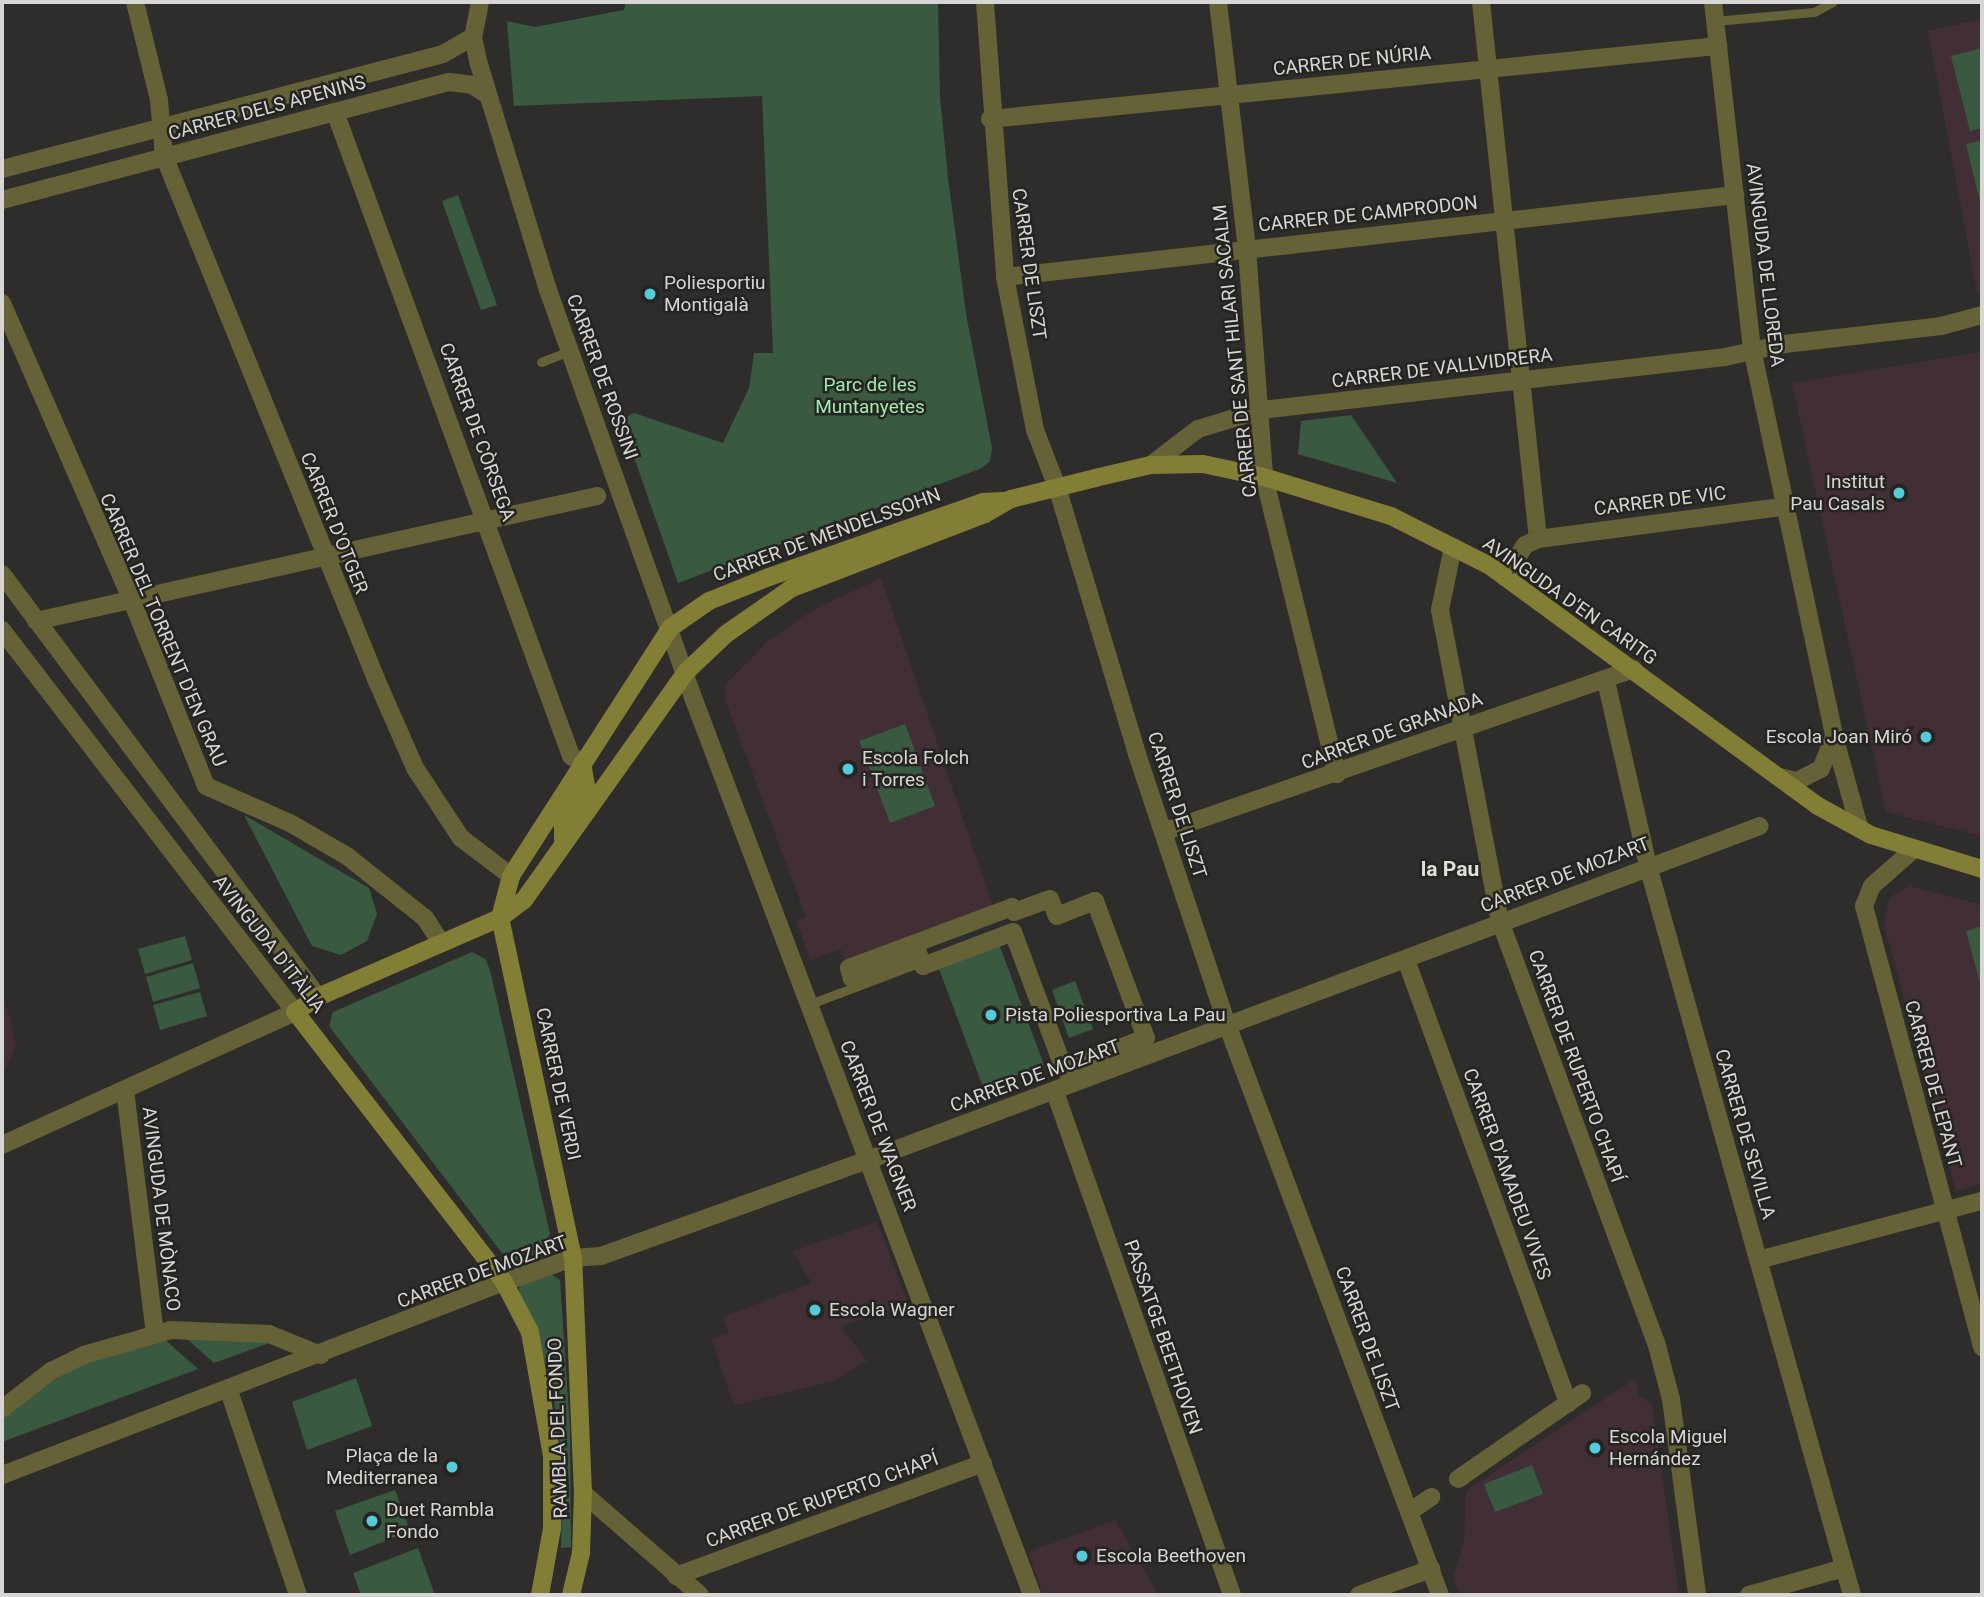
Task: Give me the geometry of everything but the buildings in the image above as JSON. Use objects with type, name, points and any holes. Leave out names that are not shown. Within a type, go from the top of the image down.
[{"type":"street","points":[[135,2],[163,126],[164,156]]},
{"type":"street","points":[[480,2],[474,37],[486,94]]},
{"type":"street","name":"CARRER DE LISZT","points":[[985,2],[990,119],[1005,277],[1035,430],[1057,487],[1163,832],[1228,1027],[1440,1595]]},
{"type":"street","name":"CARRER DE SANT HILARI SACALM","points":[[1218,2],[1247,249],[1264,477],[1337,774]]},
{"type":"street","points":[[1481,2],[1538,539],[1525,545],[1505,577]]},
{"type":"street","name":"AVINGUDA DE LLOREDA","points":[[1713,2],[1752,349],[1788,506],[1834,736],[1859,827]]},
{"type":"street","name":"CARRER DELS APENINS","points":[[2,169],[443,54],[474,37]]},
{"type":"street","name":"CARRER DE NÚRIA","points":[[990,119],[1718,46]]},
{"type":"street","name":"CARRER DELS APENINS","points":[[2,200],[449,82],[472,85],[486,94]]},
{"type":"street","name":"CARRER DE ROSSINI","points":[[486,94],[570,351],[686,672]]},
{"type":"street","name":"CARRER DE CÒRSEGA","points":[[335,112],[488,522],[571,756],[582,763]]},
{"type":"street","name":"CARRER D'OTGER","points":[[164,156],[325,556],[415,768],[461,838],[511,876]]},
{"type":"street","name":"CARRER DE CAMPRODON","points":[[1005,277],[1735,195]]},
{"type":"street","name":"CARRER DEL TORRENT D'EN GRAU","points":[[2,303],[132,601],[206,786],[290,823],[347,856],[425,918],[441,943]]},
{"type":"street","name":"CARRER DE VALLVIDRERA","points":[[1151,465],[1198,429],[1261,410],[1520,381],[1941,326],[1982,315]]},
{"type":"street","name":"AVINGUDA D'EN CARITG","points":[[1057,487],[1151,465],[1203,464],[1264,477],[1391,516],[1505,577],[1818,806],[1859,827],[1914,849],[1982,869]]},
{"type":"street","name":"CARRER DE MENDELSSOHN","points":[[670,628],[709,601],[797,566],[983,502],[1006,501],[1057,487]]},
{"type":"street","points":[[36,621],[597,496]]},
{"type":"street","name":"CARRER DE MENDELSSOHN","points":[[686,672],[726,634],[792,588],[985,514],[1006,501]]},
{"type":"street","name":"CARRER DE VIC","points":[[1538,539],[1788,506]]},
{"type":"street","name":"CARRER DE RUPERTO CHAPÍ","points":[[1453,547],[1440,610],[1459,727],[1500,921],[1656,1342],[1671,1399],[1697,1595]]},
{"type":"street","name":"AVINGUDA D'ITÀLIA","points":[[2,574],[318,997]]},
{"type":"street","name":"AVINGUDA DE MÒNACO","points":[[500,918],[511,876],[670,628]]},
{"type":"street","name":"AVINGUDA D'ITÀLIA","points":[[2,630],[504,1282]]},
{"type":"street","name":"CARRER DE GRANADA","points":[[1163,832],[1337,774],[1459,727],[1634,670]]},
{"type":"street","name":"AVINGUDA DE MÒNACO","points":[[2,1145],[295,1012],[318,997],[500,918],[539,883],[562,846],[686,672]]},
{"type":"street","name":"CARRER DE WAGNER","points":[[686,672],[1032,1595]]},
{"type":"street","name":"CARRER DE SEVILLA","points":[[1606,681],[1648,866],[1852,1595]]},
{"type":"street","points":[[1779,777],[1797,781],[1821,769],[1834,736]]},
{"type":"street","name":"AVINGUDA DE MÒNACO","points":[[562,846],[563,824],[586,786],[582,763]]},
{"type":"street","name":"CARRER DE MOZART","points":[[2,1475],[229,1391],[504,1282],[573,1258],[601,1256],[869,1160],[1406,960],[1500,921],[1760,826]]},
{"type":"street","name":"CARRER DE LEPANT","points":[[1914,849],[1872,886],[1864,906],[1982,1347]]},
{"type":"street","points":[[1050,899],[1057,916],[1096,901],[1146,1038],[1064,1069],[1013,932],[923,966],[918,953],[852,978],[849,968],[1012,907],[1014,912],[1050,899]]},
{"type":"street","name":"CARRER DE VERDI","points":[[500,918],[573,1258]]},
{"type":"street","name":"CARRER D'AMADEU VIVES","points":[[1406,960],[1575,1398],[1458,1479]]},
{"type":"street","name":"AVINGUDA DE MÒNACO","points":[[125,1090],[155,1333]]},
{"type":"street","name":"PASSATGE BEETHOVEN","points":[[1055,1092],[1232,1595]]},
{"type":"street","points":[[1758,1260],[1982,1201]]},
{"type":"street","name":"RAMBLA DEL FONDO","points":[[571,1595],[582,1553],[583,1493],[573,1258]]},
{"type":"street","name":"RAMBLA DEL FONDO","points":[[504,1282],[530,1332],[552,1456],[552,1528],[540,1595]]},
{"type":"street","points":[[2,1409],[51,1371],[84,1354],[155,1333],[249,1331],[321,1355]]},
{"type":"street","points":[[229,1391],[298,1595]]},
{"type":"street","name":"CARRER DE RUPERTO CHAPÍ","points":[[676,1576],[983,1463]]},
{"type":"street","points":[[583,1493],[700,1595]]},
{"type":"street","points":[[1409,1511],[1430,1497]]},
{"type":"street","points":[[1749,1595],[1844,1568]]},
{"type":"street","points":[[1359,1595],[1431,1569]]},
{"type":"lane","points":[[1715,21],[1814,12],[1833,2]]},
{"type":"lane","points":[[541,362],[570,351]]},
{"type":"lane","points":[[810,1004],[916,964]]},
{"type":"shaded area","points":[[1982,19],[1982,292],[1977,293],[1928,31]]},
{"type":"shaded area","name":"Institut Pau Casals","points":[[1982,352],[1982,836],[1886,812],[1792,383]]},
{"type":"shaded area","name":"Escola Folch i Torres","points":[[881,578],[995,913],[849,968],[841,949],[810,960],[797,921],[806,917],[725,699],[725,685],[769,640],[813,610]]},
{"type":"shaded area","points":[[1909,886],[1982,905],[1982,1184],[1956,1191],[1884,925],[1889,898]]},
{"type":"shaded area","points":[[2,989],[16,1045],[2,1077]]},
{"type":"shaded area","name":"Escola Wagner","points":[[877,1222],[908,1303],[841,1327],[867,1361],[833,1381],[734,1405],[711,1339],[729,1333],[723,1317],[812,1283],[792,1251]]},
{"type":"shaded area","name":"Escola Miguel Hernández","points":[[1635,1379],[1639,1395],[1652,1405],[1679,1595],[1460,1595],[1453,1578],[1464,1542],[1466,1491]]},
{"type":"shaded area","name":"Escola Beethoven","points":[[1115,1520],[1158,1595],[1043,1595],[1028,1552]]},
{"type":"green space","name":"Parc de les Muntanyetes","points":[[626,2],[938,2],[940,97],[948,178],[966,314],[992,448],[990,461],[982,468],[678,583],[621,420],[634,413],[723,443],[749,388],[754,353],[773,353],[762,96],[514,106],[507,21],[535,27],[624,10]]},
{"type":"green space","points":[[1982,48],[1982,128],[1970,131],[1951,56]]},
{"type":"green space","points":[[1982,140],[1982,210],[1966,144]]},
{"type":"green space","points":[[458,195],[497,305],[481,310],[442,201]]},
{"type":"green space","points":[[1351,415],[1397,483],[1298,454],[1301,421]]},
{"type":"green space","points":[[905,724],[935,806],[890,823],[859,741]]},
{"type":"green space","points":[[244,815],[369,888],[377,914],[367,941],[341,955],[312,946]]},
{"type":"green space","points":[[1982,926],[1982,991],[1966,931]]},
{"type":"green space","points":[[185,936],[192,960],[145,974],[138,949]]},
{"type":"green space","name":"Pista Poliesportiva La Pau","points":[[999,944],[1044,1065],[983,1087],[938,966]]},
{"type":"green space","points":[[472,952],[485,959],[490,970],[550,1234],[545,1248],[520,1261],[505,1257],[329,1026],[333,1012]]},
{"type":"green space","points":[[193,963],[200,988],[153,1002],[146,977]]},
{"type":"green space","points":[[1075,981],[1093,1029],[1069,1038],[1052,990]]},
{"type":"green space","points":[[200,992],[207,1016],[160,1030],[153,1005]]},
{"type":"green space","points":[[549,1273],[560,1280],[570,1429],[571,1547],[561,1548],[563,1466],[552,1386],[530,1313],[517,1296],[520,1285]]},
{"type":"green space","points":[[185,1337],[227,1337],[269,1343],[214,1363]]},
{"type":"green space","points":[[163,1338],[198,1369],[2,1442],[2,1419],[62,1374],[96,1358]]},
{"type":"green space","points":[[356,1378],[372,1426],[307,1450],[292,1402]]},
{"type":"green space","points":[[1532,1465],[1543,1494],[1495,1512],[1484,1484]]},
{"type":"green space","name":"Duet Rambla Fondo","points":[[395,1490],[410,1531],[350,1555],[335,1511]]},
{"type":"green space","points":[[418,1548],[435,1595],[361,1595],[353,1573]]},
{"type":"place","name":"Poliesportiu Montigalà","points":[[650,294]]},
{"type":"place","name":"Institut Pau Casals","points":[[1899,493]]},
{"type":"place","name":"Escola Joan Miró","points":[[1926,737]]},
{"type":"place","name":"Escola Folch i Torres","points":[[848,769]]},
{"type":"place","name":"Pista Poliesportiva La Pau","points":[[991,1015]]},
{"type":"place","name":"Escola Wagner","points":[[815,1310]]},
{"type":"place","name":"Escola Miguel Hernández","points":[[1595,1448]]},
{"type":"place","name":"Plaça de la Mediterranea","points":[[452,1467]]},
{"type":"place","name":"Duet Rambla Fondo","points":[[372,1521]]},
{"type":"place","name":"Escola Beethoven","points":[[1082,1556]]},
{"type":"district","name":"la Pau","points":[[1450,869]]}]
